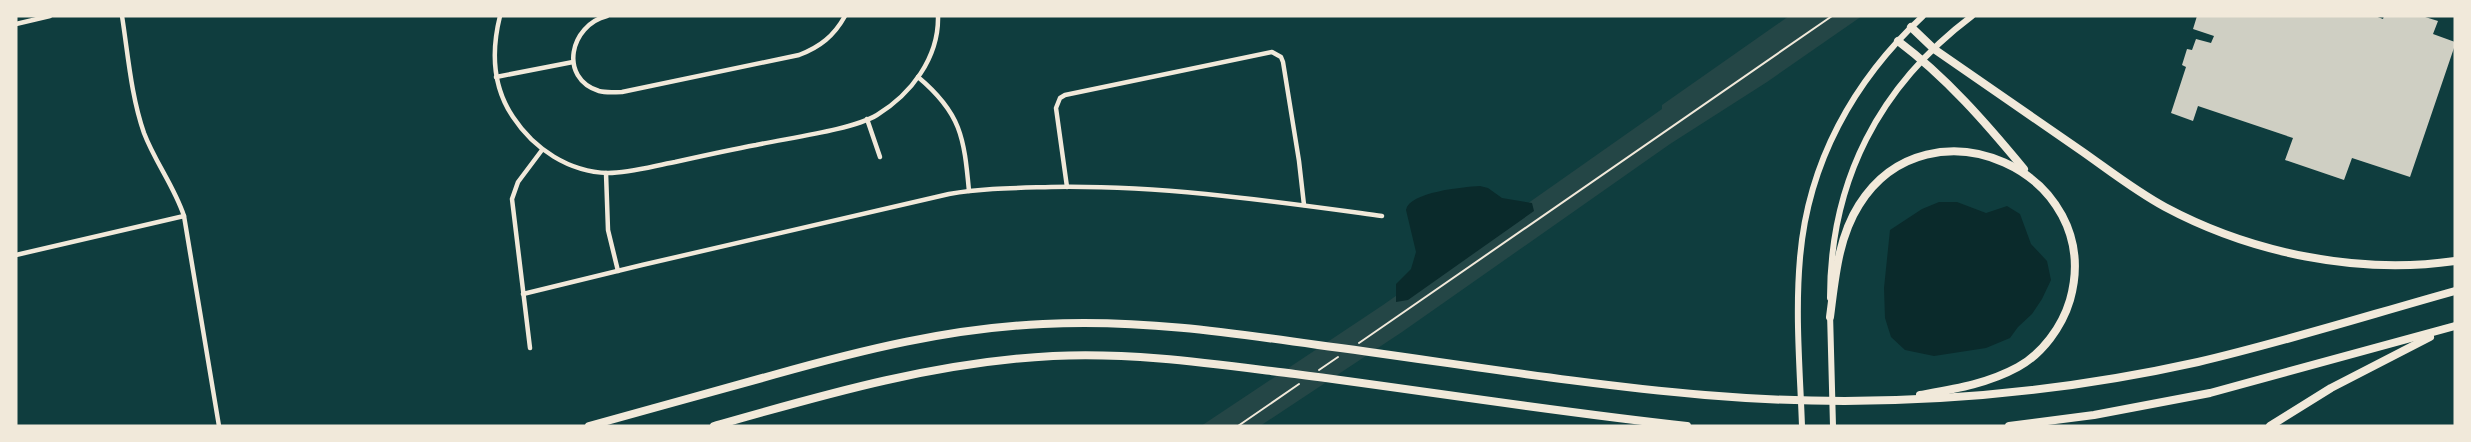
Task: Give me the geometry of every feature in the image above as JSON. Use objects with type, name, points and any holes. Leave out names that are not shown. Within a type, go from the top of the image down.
[{"type":"highway","points":[[1911,27],[1934,49],[2164,207],[2217,232],[2270,248],[2336,261],[2400,265],[2455,261]]},
{"type":"highway","points":[[1888,401],[1972,385],[1996,378],[2028,361],[2056,330],[2064,316],[2071,296],[2074,273],[2073,251],[2067,228],[2056,206],[1956,92],[1923,60],[1898,41]]},
{"type":"highway","points":[[1830,317],[1838,259],[1848,228],[1865,197],[1887,175],[1918,158],[1964,151],[1998,159],[2020,169],[2032,178]]},
{"type":"highway","points":[[589,426],[880,346],[930,336],[994,327],[1064,323],[1133,324],[1217,331],[1701,395],[1807,401],[1888,401],[2030,391],[2151,372],[2251,348],[2455,291]]},
{"type":"highway","points":[[2009,426],[2094,415],[2210,393],[2451,327]]},
{"type":"highway","points":[[2270,426],[2330,388],[2451,327]]},
{"type":"highway","points":[[714,426],[886,379],[1002,360],[1056,356],[1127,356],[1267,370],[1683,425]]},
{"type":"main road","points":[[1802,426],[1800,257],[1804,222],[1816,178],[1830,142],[1848,106],[1872,70],[1923,16]]},
{"type":"main road","points":[[1833,426],[1830,359],[1830,267],[1838,213],[1853,166],[1882,110],[1899,86],[1934,49],[1972,16]]},
{"type":"street","points":[[16,24],[50,16]]},
{"type":"street","points":[[122,16],[137,104],[144,132],[176,195],[184,216],[219,426]]},
{"type":"street","points":[[500,16],[493,52],[496,77],[508,109],[528,136],[542,150],[572,165],[606,173],[654,166],[867,119],[898,100],[918,77],[926,65],[935,41],[938,16]]},
{"type":"street","points":[[606,16],[592,21],[580,34],[573,49],[573,62],[579,75],[591,87],[608,93],[622,92],[799,55],[821,45],[838,29],[845,16]]},
{"type":"street","points":[[1067,186],[1056,108],[1060,98],[1075,93],[1272,52],[1281,57],[1283,62],[1304,205]]},
{"type":"street","points":[[496,77],[573,62]]},
{"type":"street","points":[[918,77],[936,92],[952,113],[964,150],[969,191]]},
{"type":"street","points":[[867,119],[880,157]]},
{"type":"street","points":[[530,348],[512,199],[518,182],[542,150]]},
{"type":"street","points":[[606,173],[608,230],[618,271]]},
{"type":"street","points":[[523,294],[969,191],[1067,186],[1170,189],[1382,216]]},
{"type":"street","points":[[16,255],[184,216]]},
{"type":"path","points":[[1354,346],[1832,16]]},
{"type":"path","points":[[1314,374],[1338,357]]},
{"type":"path","points":[[1238,426],[1306,379]]},
{"type":"shaded area","points":[[1789,16],[1862,16],[1767,82],[1670,144],[1402,332],[1260,426],[1201,426],[1383,305],[1662,109],[1662,105]]},
{"type":"shaded area","points":[[1480,186],[1488,188],[1502,198],[1532,203],[1534,211],[1408,300],[1396,302],[1396,284],[1411,269],[1416,252],[1406,210],[1409,204],[1426,195]]},
{"type":"shaded area","points":[[1939,202],[1957,202],[1986,213],[2007,206],[2020,214],[2031,244],[2047,261],[2051,280],[2032,314],[2018,327],[2010,338],[1986,348],[1934,356],[1905,350],[1891,337],[1885,318],[1884,288],[1890,230],[1922,209]]},
{"type":"building","points":[[2197,16],[2375,16],[2383,19],[2384,16],[2422,16],[2438,21],[2433,34],[2455,42],[2455,45],[2410,177],[2352,158],[2344,180],[2285,160],[2293,138],[2198,106],[2193,121],[2171,113],[2186,67],[2182,65],[2187,49],[2192,50],[2196,39],[2211,43],[2214,36],[2193,29]]}]
